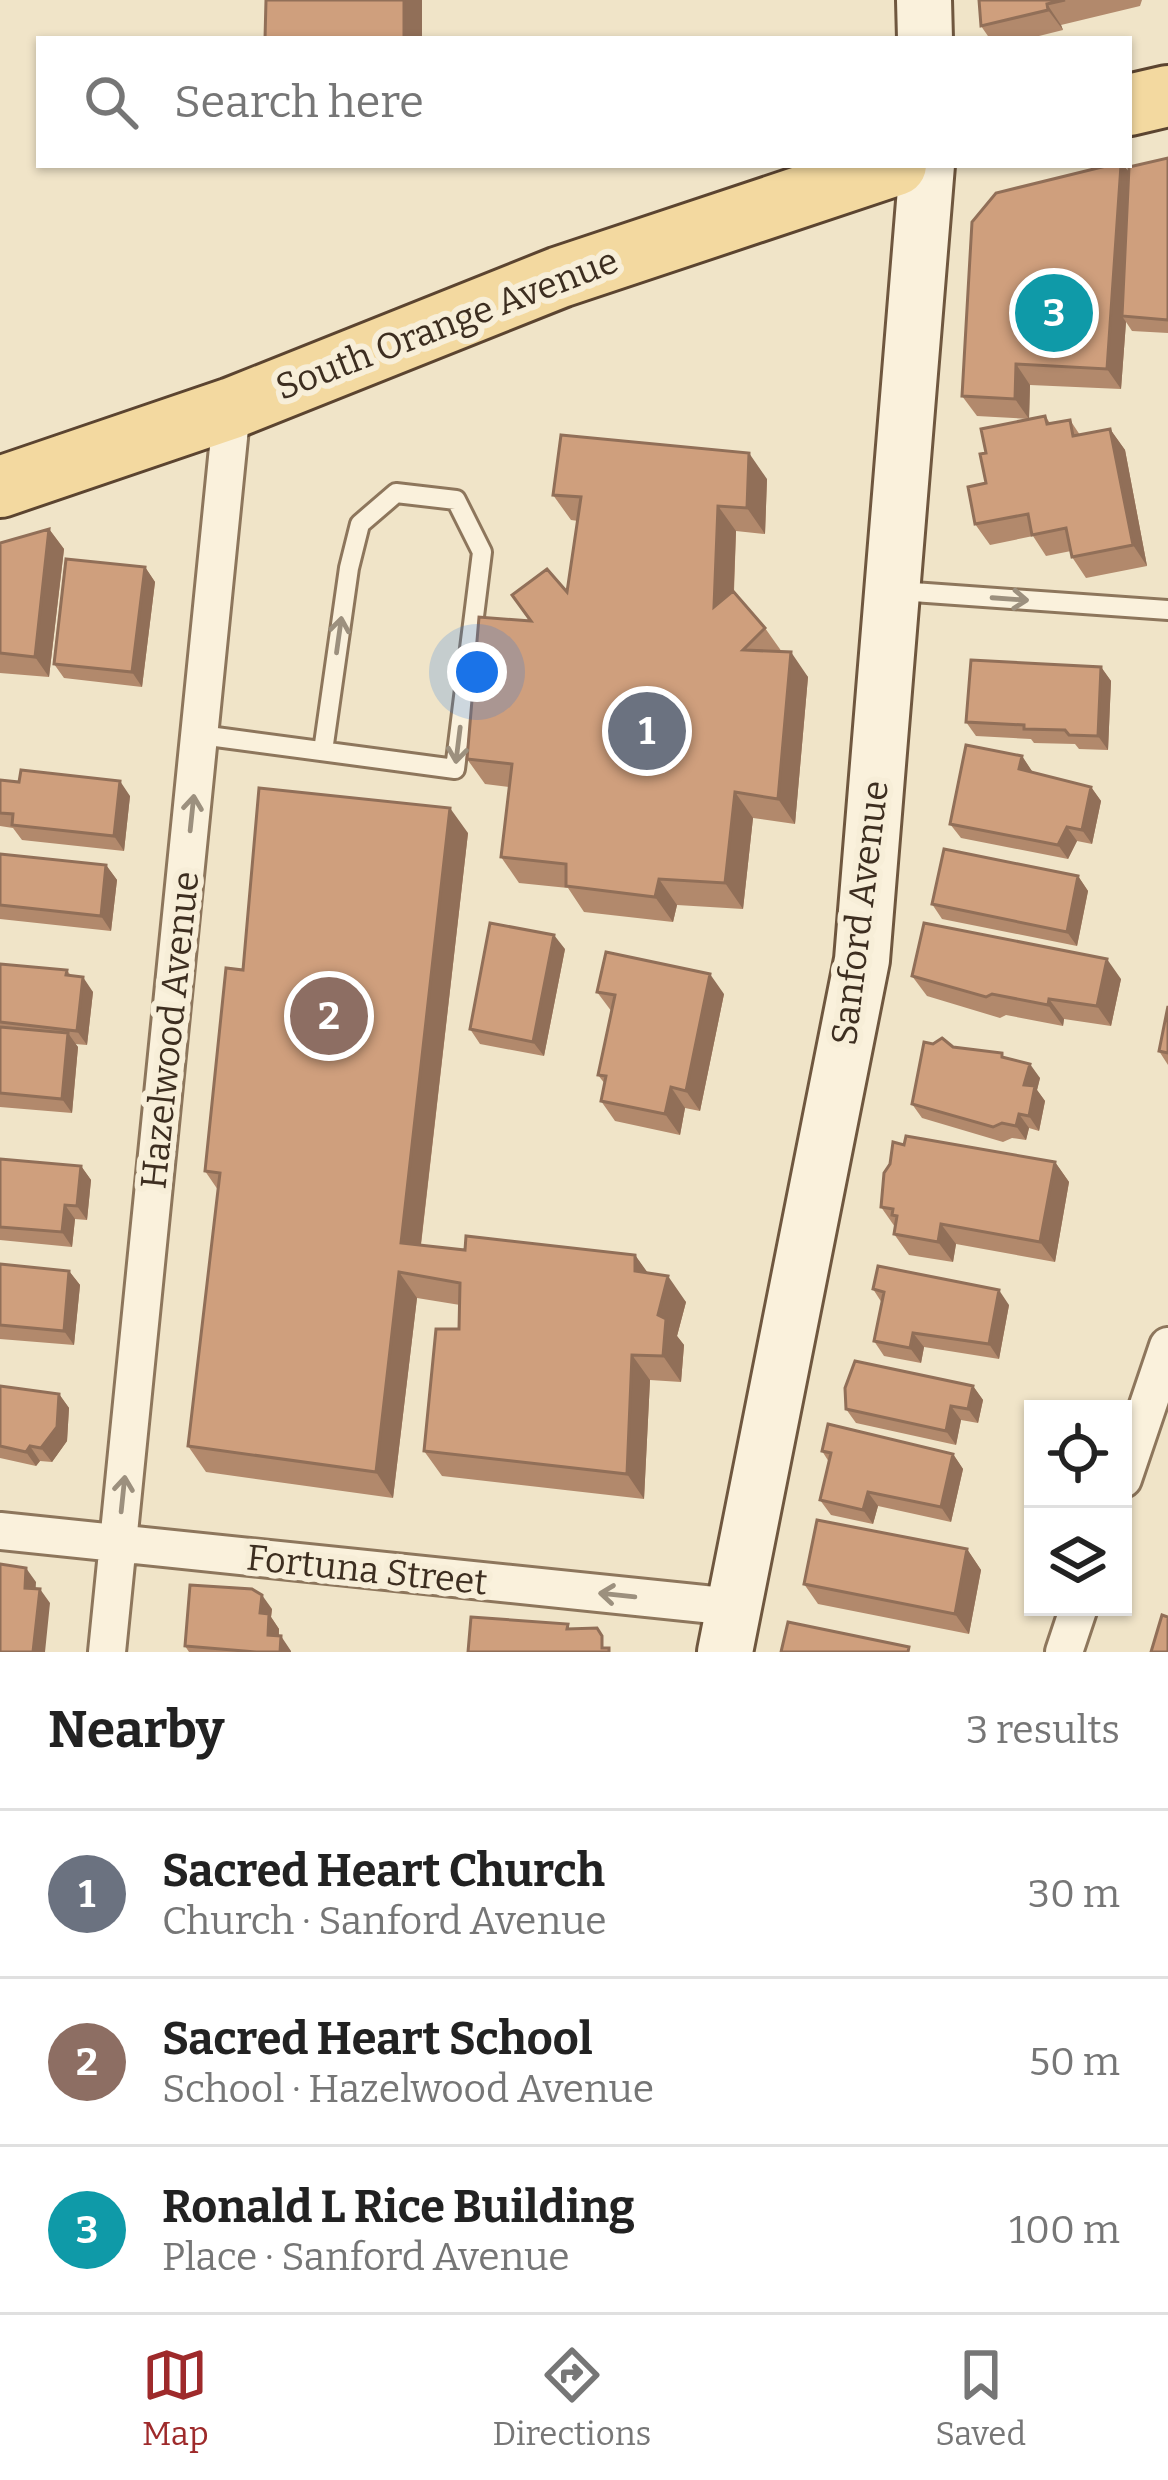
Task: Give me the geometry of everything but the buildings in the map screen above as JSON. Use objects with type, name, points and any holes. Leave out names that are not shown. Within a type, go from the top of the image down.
[{"type":"main road","points":[[924,0],[925,36]]},
{"type":"main road","points":[[1132,104],[1168,96]]},
{"type":"main road","name":"South Orange Avenue","points":[[0,487],[232,408],[560,277],[887,168]]},
{"type":"main road","name":"Sanford Avenue","points":[[729,1630],[862,960],[927,168]]},
{"type":"street","name":"Hazelwood Avenue","points":[[106,1652],[232,408]]},
{"type":"street","points":[[1132,1452],[1168,1346]]},
{"type":"street","name":"Fortuna Street","points":[[0,1532],[118,1544],[729,1630]]},
{"type":"street","points":[[1064,1652],[1076,1616]]},
{"type":"lane","points":[[201,734],[323,751],[455,769],[482,552],[456,500],[396,493],[360,524],[349,568],[323,751]]},
{"type":"lane","points":[[894,591],[1168,610]]},
{"type":"place","name":"Ronald L Rice Building","points":[[1054,313]]},
{"type":"place","name":"Sacred Heart Church","points":[[647,731]]},
{"type":"place","name":"Sacred Heart School","points":[[329,1016]]}]
